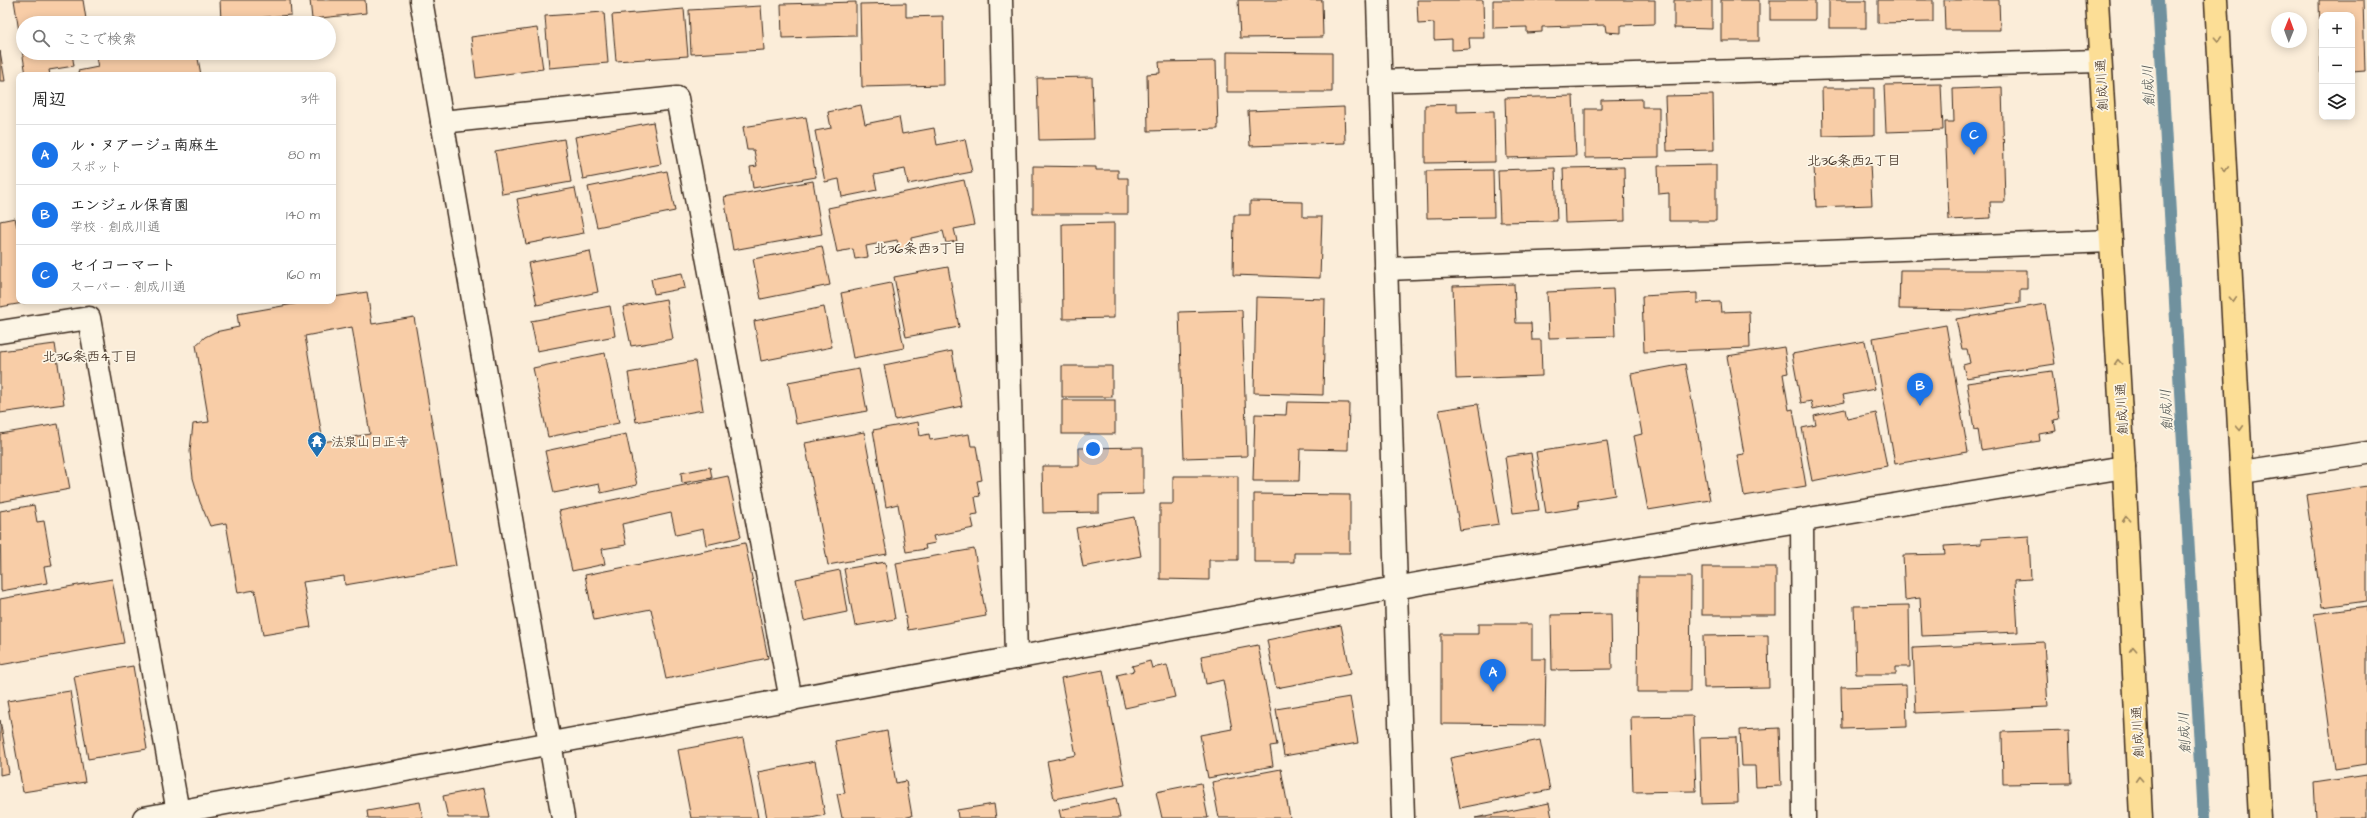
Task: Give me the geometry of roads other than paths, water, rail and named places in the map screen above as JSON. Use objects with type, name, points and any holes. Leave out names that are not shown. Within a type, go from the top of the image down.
[{"type":"highway","name":"創成川通","points":[[2097,0],[2124,467],[2141,818]]},
{"type":"highway","points":[[2216,0],[2260,818]]},
{"type":"street","points":[[421,0],[563,818]]},
{"type":"street","points":[[1000,0],[1016,658]]},
{"type":"street","points":[[1378,0],[1403,818]]},
{"type":"street","points":[[1380,80],[2100,61]]},
{"type":"street","points":[[442,122],[677,98],[791,700]]},
{"type":"street","points":[[1386,269],[2111,241]]},
{"type":"street","points":[[0,332],[89,318],[178,812]]},
{"type":"street","points":[[2242,472],[2367,452]]},
{"type":"street","points":[[144,818],[178,812],[204,813],[551,743],[1395,588],[2124,467]]},
{"type":"street","points":[[1802,521],[1804,818]]},
{"type":"waterway","name":"創成川","points":[[2158,0],[2204,818]]},
{"type":"place","name":"セイコーマート","points":[[1974,155]]},
{"type":"place","name":"エンジェル保育園","points":[[1920,406]]},
{"type":"place","name":"法泉山日正寺","points":[[317,458]]},
{"type":"place","name":"ル・ヌアージュ南麻生","points":[[1493,692]]},
{"type":"district","name":"北36条西2丁目","points":[[1854,160]]},
{"type":"district","name":"北36条西3丁目","points":[[920,248]]},
{"type":"district","name":"北36条西4丁目","points":[[90,356]]}]
